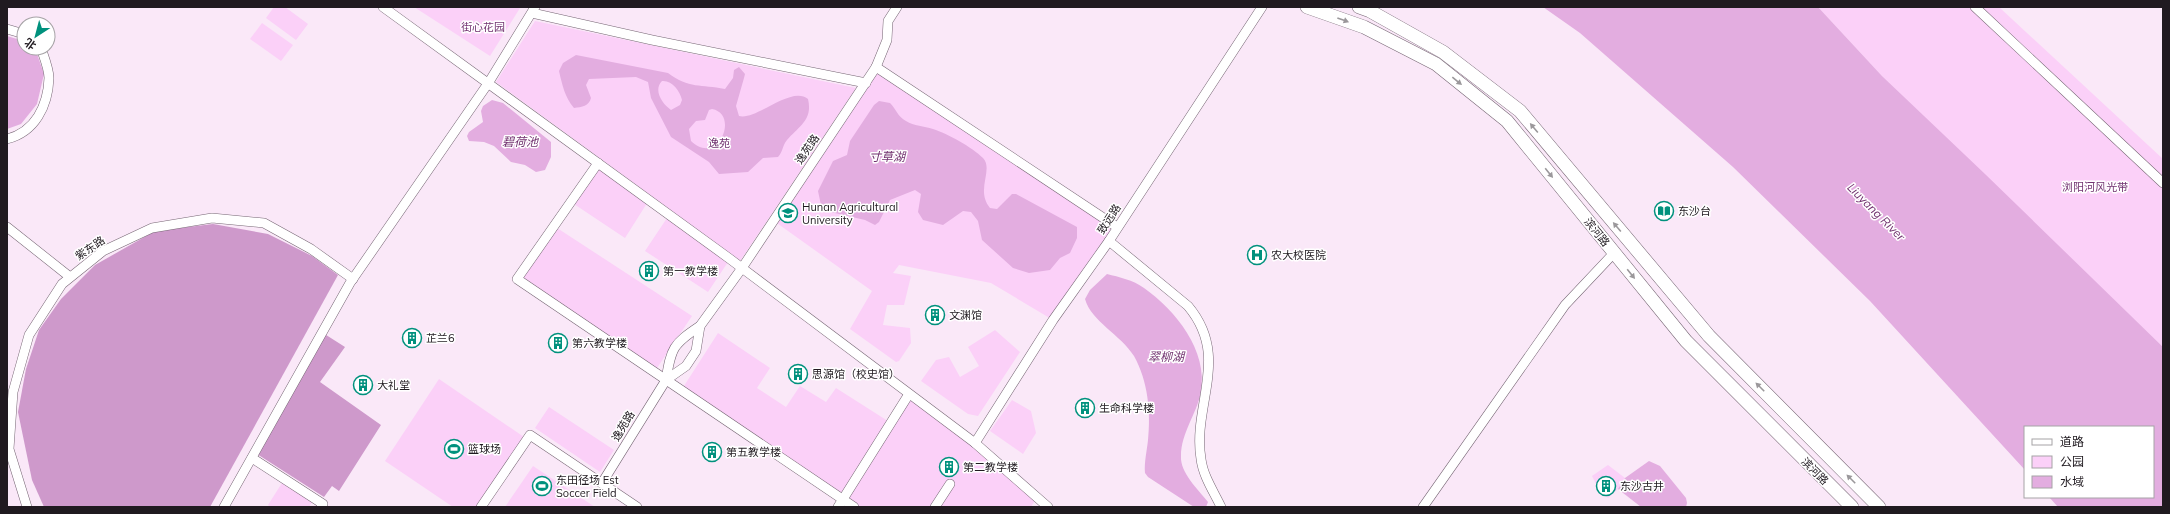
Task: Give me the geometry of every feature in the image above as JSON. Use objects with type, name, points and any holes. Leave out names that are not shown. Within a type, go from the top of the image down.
[{"type":"main road","name":"滨河路","points":[[1307,7],[1364,27],[1436,64],[1507,121],[1686,341],[1852,507]]},
{"type":"main road","name":"滨河路","points":[[1359,7],[1370,11],[1443,52],[1520,110],[1709,336],[1879,507]]},
{"type":"street","points":[[382,7],[489,82],[742,268],[975,443],[1048,507]]},
{"type":"street","name":"逸苑路","points":[[602,483],[666,380],[686,366],[690,361],[696,351],[700,326],[742,268],[876,68],[887,40],[888,21],[897,7]]},
{"type":"street","name":"致远路","points":[[975,443],[1053,320],[1109,241],[1262,7]]},
{"type":"street","points":[[1975,7],[2163,183]]},
{"type":"street","points":[[224,507],[353,279],[489,82],[534,10],[652,40],[866,82]]},
{"type":"street","points":[[7,139],[20,136],[42,113],[49,77],[43,56]]},
{"type":"street","points":[[876,68],[1117,227]]},
{"type":"street","points":[[598,163],[517,279],[666,380],[840,503],[854,507]]},
{"type":"street","name":"紫东路","points":[[27,507],[9,449],[14,392],[29,335],[62,284],[103,251],[152,228],[212,218],[264,223],[311,249],[353,279]]},
{"type":"street","points":[[7,227],[70,277]]},
{"type":"street","points":[[1109,241],[1188,306],[1198,318],[1208,346],[1210,375],[1202,416],[1201,460],[1221,507]]},
{"type":"street","points":[[1423,507],[1565,305],[1614,253]]},
{"type":"street","points":[[666,380],[670,354],[680,339],[700,326]]},
{"type":"street","points":[[840,503],[909,394]]},
{"type":"street","points":[[481,507],[530,434],[637,507]]},
{"type":"street","points":[[252,458],[323,504],[321,507]]},
{"type":"street","points":[[935,507],[950,484]]},
{"type":"green space","points":[[274,7],[285,7],[308,24],[296,40],[266,18]]},
{"type":"green space","name":"街心花园","points":[[414,7],[518,7],[520,8],[490,56]]},
{"type":"green space","name":"浏阳河风光带","points":[[1818,7],[1999,7],[2163,159],[2163,347],[1882,76]]},
{"type":"green space","name":"逸苑","points":[[535,21],[856,88],[740,261],[496,82]]},
{"type":"green space","points":[[262,23],[293,45],[281,61],[250,39]]},
{"type":"green space","points":[[876,67],[1117,227],[1053,320],[991,283],[899,265],[893,273],[911,276],[904,305],[887,305],[883,325],[910,328],[911,343],[899,361],[896,362],[850,329],[872,291],[774,221]]},
{"type":"green space","points":[[598,163],[649,200],[625,238],[571,202]]},
{"type":"green space","points":[[669,215],[730,259],[708,292],[645,251]]},
{"type":"green space","points":[[554,226],[692,316],[655,371],[517,279]]},
{"type":"green space","points":[[995,330],[1020,352],[978,416],[968,414],[921,381],[936,360],[949,357],[960,377],[979,366],[968,347]]},
{"type":"green space","points":[[718,333],[770,368],[757,388],[786,407],[800,386],[826,402],[836,388],[891,423],[909,394],[1037,497],[1031,507],[837,507],[842,499],[682,389]]},
{"type":"green space","name":"篮球场","points":[[439,379],[524,437],[476,507],[453,507],[385,461]]},
{"type":"green space","points":[[1012,400],[1031,411],[1036,433],[1023,454],[990,431]]},
{"type":"green space","points":[[549,407],[614,450],[600,472],[535,428]]},
{"type":"green space","points":[[1608,465],[1625,478],[1618,489],[1608,498],[1599,490],[1592,476]]},
{"type":"green space","name":"东田径场 Est Soccer Field","points":[[533,466],[595,507],[505,507]]},
{"type":"green space","points":[[282,483],[312,502],[309,507],[270,507],[268,505]]},
{"type":"shaded area","points":[[213,224],[268,234],[312,256],[338,275],[210,507],[44,507],[32,480],[18,412],[26,369],[39,330],[61,299],[95,265],[155,231]]},
{"type":"shaded area","points":[[323,333],[345,347],[320,382],[381,425],[339,491],[332,486],[324,497],[257,454]]},
{"type":"water","name":"Liuyang River","points":[[1543,7],[1818,7],[1882,76],[2163,347],[2163,507],[2058,507],[2050,498],[2154,498],[2154,426],[2024,426],[2024,469],[1870,301],[1733,167],[1580,33]]},
{"type":"water","points":[[7,36],[16,39],[16,56],[38,56],[44,74],[37,104],[21,124],[7,129]]},
{"type":"water","points":[[576,55],[668,73],[682,82],[689,84],[725,89],[733,78],[734,70],[739,67],[745,74],[736,106],[739,116],[746,116],[755,113],[792,96],[801,96],[808,99],[809,112],[804,122],[785,142],[778,157],[763,158],[748,172],[719,174],[709,162],[671,137],[651,98],[648,82],[636,77],[589,79],[586,85],[591,98],[589,103],[585,106],[574,108],[566,95],[561,81],[559,71],[563,63]],"holes":[[[662,81],[672,84],[682,100],[680,105],[671,110],[660,97],[658,88]],[[712,109],[720,113],[724,120],[725,128],[722,137],[717,144],[710,148],[701,147],[691,141],[689,129],[696,121],[705,120],[709,110]]]},
{"type":"water","name":"碧荷池","points":[[492,100],[503,103],[551,142],[551,157],[545,170],[536,172],[525,165],[511,162],[494,146],[484,142],[469,141],[467,136],[469,132],[483,122],[481,111],[483,106]]},
{"type":"water","name":"寸草湖","points":[[879,101],[890,103],[901,117],[909,123],[946,134],[960,141],[983,158],[987,168],[984,194],[990,208],[997,209],[1012,194],[1016,194],[1077,227],[1077,238],[1070,253],[1060,258],[1050,270],[1029,273],[1013,268],[982,240],[978,221],[971,212],[963,211],[943,225],[923,220],[918,212],[921,194],[915,190],[890,200],[879,222],[875,225],[865,220],[822,210],[818,191],[833,161],[847,155],[850,141],[874,105]]},
{"type":"water","name":"翠柳湖","points":[[1107,274],[1135,283],[1156,297],[1178,320],[1187,333],[1200,361],[1202,376],[1201,392],[1186,431],[1182,448],[1181,462],[1186,475],[1208,502],[1206,507],[1194,507],[1148,477],[1145,473],[1149,429],[1149,408],[1143,376],[1134,356],[1128,348],[1093,314],[1085,299],[1090,290]]},
{"type":"water","points":[[1649,461],[1660,466],[1686,498],[1686,507],[1641,507],[1618,489],[1625,478]]},
{"type":"place","name":"东沙台","points":[[1664,211]]},
{"type":"place","name":"Hunan Agricultural University","points":[[788,213]]},
{"type":"place","name":"农大校医院","points":[[1257,255]]},
{"type":"place","name":"第一教学楼","points":[[649,271]]},
{"type":"place","name":"文渊馆","points":[[935,315]]},
{"type":"place","name":"芷兰6","points":[[412,338]]},
{"type":"place","name":"第六教学楼","points":[[558,343]]},
{"type":"place","name":"思源馆（校史馆）","points":[[798,374]]},
{"type":"place","name":"大礼堂","points":[[363,385]]},
{"type":"place","name":"生命科学楼","points":[[1085,408]]},
{"type":"place","name":"篮球场","points":[[454,449]]},
{"type":"place","name":"第五教学楼","points":[[712,452]]},
{"type":"place","name":"第二教学楼","points":[[949,467]]},
{"type":"place","name":"东田径场 Est Soccer Field","points":[[542,486]]},
{"type":"place","name":"东沙古井","points":[[1606,486]]}]
